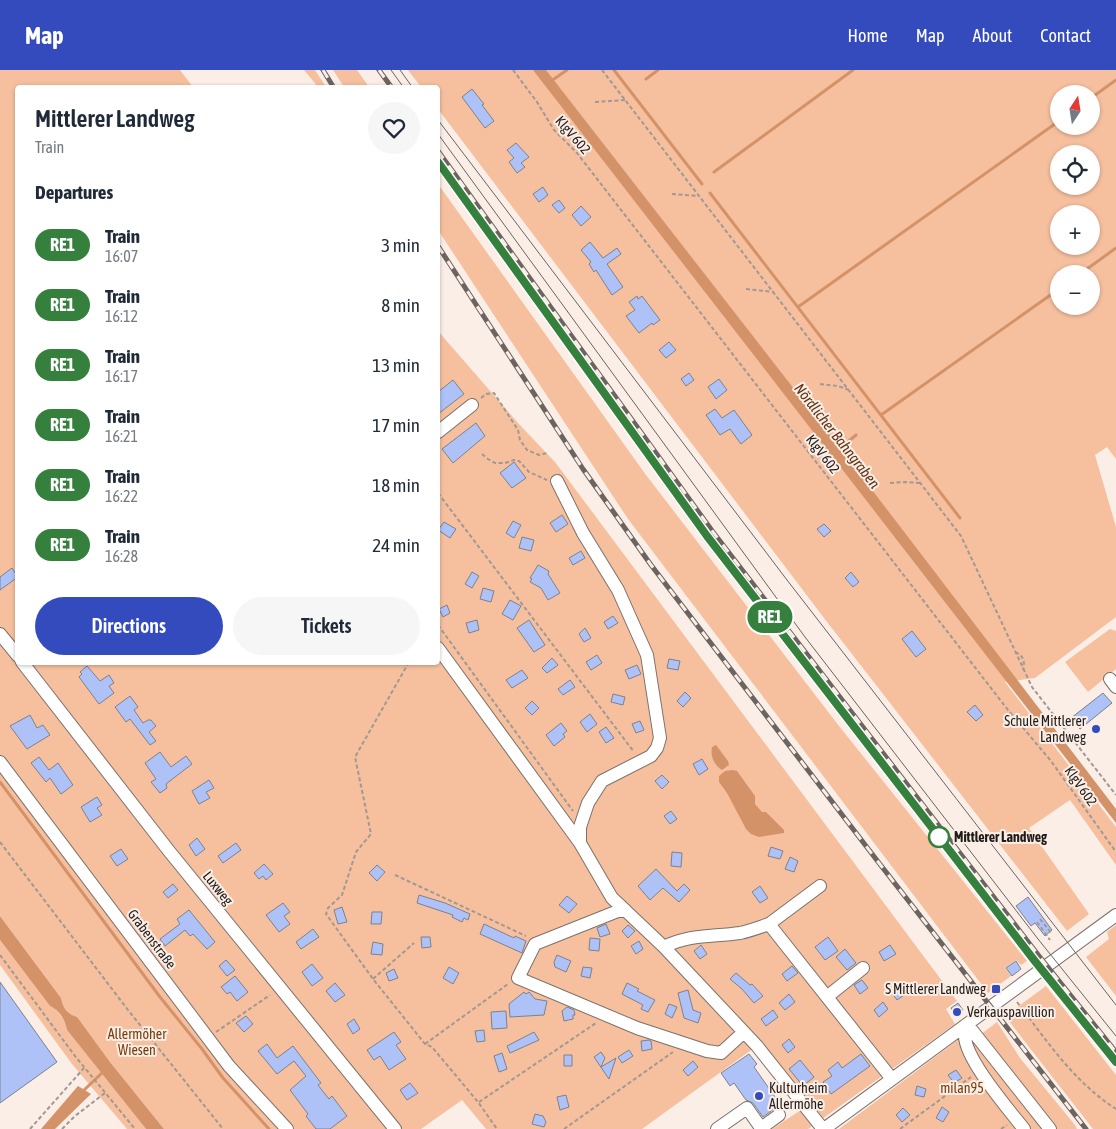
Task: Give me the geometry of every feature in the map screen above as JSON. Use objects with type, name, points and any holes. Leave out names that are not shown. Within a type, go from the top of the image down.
[{"type":"street","points":[[440,430],[472,405]]},
{"type":"street","points":[[557,482],[583,533],[618,590],[647,655],[660,738],[658,748],[652,756],[602,781],[588,803],[581,823],[580,843]]},
{"type":"street","points":[[0,634],[15,652]]},
{"type":"street","points":[[440,651],[580,843],[612,898],[664,948],[757,1046],[823,1129],[1116,915]]},
{"type":"street","name":"Luxweg","points":[[24,665],[169,851],[395,1129]]},
{"type":"street","name":"Grabenstraße","points":[[0,762],[229,1066],[287,1129]]},
{"type":"street","points":[[664,948],[676,941],[696,936],[742,932],[769,924],[820,886]]},
{"type":"street","points":[[626,911],[618,911],[535,944],[518,978],[637,1028],[707,1051],[720,1053],[744,1032]]},
{"type":"street","points":[[769,924],[892,1079]]},
{"type":"street","points":[[828,996],[864,968]]},
{"type":"street","points":[[968,1024],[965,1037],[972,1058],[1024,1129]]},
{"type":"street","points":[[968,1024],[1050,1129]]},
{"type":"street","points":[[717,1129],[747,1108],[762,1128],[779,1115]]},
{"type":"path","name":"KlgV 602","points":[[512,70],[537,102],[554,130],[577,153],[1008,710],[1051,761],[1116,852]]},
{"type":"path","points":[[602,70],[961,536],[1032,687],[1116,795]]},
{"type":"path","points":[[595,102],[626,100]]},
{"type":"path","points":[[672,194],[699,196]]},
{"type":"path","points":[[746,289],[774,292]]},
{"type":"path","points":[[820,384],[838,386],[849,390]]},
{"type":"path","points":[[472,405],[486,394],[494,393],[518,430],[520,440],[527,450],[538,455],[547,453]]},
{"type":"path","points":[[482,454],[495,463],[519,461],[529,472],[538,477],[557,482]]},
{"type":"path","points":[[890,483],[920,484]]},
{"type":"path","points":[[440,496],[641,762]]},
{"type":"path","points":[[440,628],[581,823]]},
{"type":"path","points":[[1014,651],[1022,655],[1024,659],[1023,670]]},
{"type":"path","points":[[407,665],[355,757],[371,834],[356,852],[342,895],[328,908],[326,914],[373,979],[425,1044],[432,1047],[478,1102],[497,1129]]},
{"type":"path","points":[[0,842],[128,1010],[223,1129]]},
{"type":"path","points":[[395,876],[539,943]]},
{"type":"path","points":[[1040,919],[1052,934]]},
{"type":"path","points":[[1037,922],[1050,940]]},
{"type":"path","points":[[373,979],[414,943]]},
{"type":"path","points":[[0,955],[84,1068],[135,1129]]},
{"type":"path","points":[[425,1044],[518,978]]},
{"type":"path","points":[[208,1038],[280,988]]},
{"type":"path","points":[[1022,1008],[1062,1061],[1090,1091],[1116,1109]]},
{"type":"path","points":[[478,1102],[608,1015]]},
{"type":"path","points":[[564,1129],[685,1044]]},
{"type":"path","points":[[30,1129],[84,1068]]},
{"type":"path","points":[[900,1129],[980,1071]]},
{"type":"path","points":[[62,1129],[75,1116],[106,1093]]},
{"type":"green space","name":"Allermöher Wiesen","points":[[0,70],[180,70],[191,85],[15,85],[15,665],[440,665],[440,333],[518,423],[555,462],[957,1001],[946,1009],[955,1024],[808,1129],[772,1129],[801,1110],[754,1048],[642,1129],[486,1129],[462,1100],[421,1129],[164,1129],[77,1018],[66,1010],[61,998],[0,916]]},
{"type":"green space","points":[[304,70],[315,70],[325,85],[316,85]]},
{"type":"green space","points":[[333,70],[357,70],[368,85],[343,85]]},
{"type":"green space","points":[[408,70],[1116,70],[1116,459],[1107,447],[1095,455],[1116,527],[1116,617],[1035,678],[1005,682],[1116,827],[1116,865],[1070,800],[1029,828],[1089,914],[1067,931],[824,618],[440,112],[440,85],[419,85]]},
{"type":"green space","points":[[440,187],[646,475],[839,726],[1027,961],[1021,965],[1016,960],[1005,968],[1011,976],[988,993],[628,519],[440,233]]},
{"type":"green space","points":[[1110,629],[1116,631],[1116,669],[1088,692],[1065,662]]},
{"type":"green space","points":[[1116,925],[1116,996],[1086,957],[1109,939],[1107,932]]},
{"type":"green space","points":[[0,940],[50,1006],[59,1013],[67,1030],[146,1129],[127,1129],[72,1064],[0,965]]},
{"type":"green space","points":[[1046,986],[1116,1075],[1116,1129],[1093,1129],[1005,1016]]},
{"type":"green space","points":[[997,1022],[1020,1058],[1077,1129],[1054,1129],[980,1035]]},
{"type":"green space","name":"milan95","points":[[959,1039],[974,1039],[1044,1129],[839,1129]]},
{"type":"shaded area","points":[[533,70],[546,70],[840,448],[1116,809],[1116,823]]},
{"type":"shaded area","points":[[716,745],[729,765],[722,770],[717,766],[712,757],[712,747]]},
{"type":"shaded area","points":[[725,771],[737,771],[755,796],[755,804],[784,830],[784,833],[759,837],[751,834],[746,829],[719,782],[719,776]]},
{"type":"shaded area","points":[[0,916],[61,998],[66,1010],[77,1017],[110,1062],[164,1129],[146,1129],[67,1030],[62,1016],[50,1006],[0,940]]},
{"type":"shaded area","points":[[78,1086],[91,1094],[55,1129],[41,1129]]},
{"type":"building","points":[[472,89],[494,121],[485,128],[462,97]]},
{"type":"building","points":[[516,143],[529,157],[521,163],[525,167],[517,173],[509,162],[514,158],[507,150]]},
{"type":"building","points":[[543,187],[548,195],[539,202],[533,194]]},
{"type":"building","points":[[559,200],[565,208],[559,213],[552,205]]},
{"type":"building","points":[[581,206],[591,217],[581,226],[572,215]]},
{"type":"building","points":[[590,242],[603,258],[617,248],[621,254],[607,264],[623,287],[612,295],[596,270],[594,272],[589,264],[591,262],[581,250]]},
{"type":"building","points":[[637,296],[638,299],[642,296],[660,320],[653,325],[652,323],[639,333],[626,316],[635,310],[629,302]]},
{"type":"building","points":[[669,342],[676,350],[666,358],[659,350]]},
{"type":"building","points":[[689,373],[694,380],[686,386],[681,379]]},
{"type":"building","points":[[719,379],[727,390],[716,399],[708,387]]},
{"type":"building","points":[[453,380],[464,394],[440,412],[440,390]]},
{"type":"building","points":[[715,409],[722,418],[734,410],[752,435],[741,444],[730,429],[720,435],[706,415]]},
{"type":"building","points":[[476,423],[485,436],[453,463],[442,449]]},
{"type":"building","points":[[514,462],[526,478],[512,488],[500,473]]},
{"type":"building","points":[[562,515],[568,524],[556,532],[550,523]]},
{"type":"building","points":[[513,521],[521,525],[514,538],[506,533]]},
{"type":"building","points":[[444,522],[456,529],[450,538],[440,531],[440,527]]},
{"type":"building","points":[[824,524],[831,531],[824,537],[817,529]]},
{"type":"building","points":[[522,537],[534,540],[531,551],[519,548]]},
{"type":"building","points":[[581,551],[585,558],[573,565],[569,558]]},
{"type":"building","points":[[538,565],[549,571],[548,574],[560,593],[548,600],[541,588],[530,582],[532,579],[530,578]]},
{"type":"building","points":[[12,568],[15,572],[15,579],[0,590],[0,577]]},
{"type":"building","points":[[472,572],[479,576],[472,588],[465,584]]},
{"type":"building","points":[[851,572],[859,582],[853,587],[845,578]]},
{"type":"building","points":[[483,588],[494,591],[491,602],[480,599]]},
{"type":"building","points":[[510,600],[521,606],[513,620],[502,614]]},
{"type":"building","points":[[447,605],[450,613],[443,617],[440,608]]},
{"type":"building","points":[[613,616],[618,623],[608,629],[604,622]]},
{"type":"building","points":[[477,620],[479,630],[469,633],[466,623]]},
{"type":"building","points":[[529,620],[545,645],[534,652],[517,628]]},
{"type":"building","points":[[585,628],[591,638],[584,642],[579,634]]},
{"type":"building","points":[[912,631],[926,649],[916,657],[902,639]]},
{"type":"building","points":[[597,655],[602,663],[591,670],[586,662]]},
{"type":"building","points":[[552,658],[558,665],[547,673],[542,668]]},
{"type":"building","points":[[669,659],[680,661],[678,670],[667,668]]},
{"type":"building","points":[[637,665],[641,674],[629,679],[625,670]]},
{"type":"building","points":[[87,666],[100,681],[109,675],[114,683],[109,686],[114,693],[99,704],[79,677],[82,674],[80,672]]},
{"type":"building","points":[[522,670],[528,678],[512,688],[506,680]]},
{"type":"building","points":[[570,680],[575,687],[563,695],[558,689]]},
{"type":"building","points":[[685,692],[691,698],[683,707],[677,701]]},
{"type":"building","points":[[1103,693],[1112,703],[1080,729],[1071,718]]},
{"type":"building","points":[[613,694],[625,697],[623,705],[611,702]]},
{"type":"building","points":[[130,696],[138,707],[134,710],[143,723],[151,720],[156,726],[149,732],[156,741],[150,745],[130,719],[126,722],[115,707]]},
{"type":"building","points":[[532,701],[539,708],[532,715],[525,708]]},
{"type":"building","points":[[975,705],[983,715],[976,721],[967,712]]},
{"type":"building","points":[[590,714],[597,724],[587,732],[580,722]]},
{"type":"building","points":[[30,715],[37,728],[43,725],[50,735],[27,749],[10,726]]},
{"type":"building","points":[[640,721],[644,730],[636,733],[632,724]]},
{"type":"building","points":[[561,723],[567,731],[563,734],[565,737],[554,746],[546,735]]},
{"type":"building","points":[[606,727],[614,738],[606,743],[599,732]]},
{"type":"building","points":[[160,752],[171,767],[186,756],[192,764],[166,784],[167,788],[160,793],[151,782],[156,779],[145,763]]},
{"type":"building","points":[[39,757],[49,770],[58,763],[73,785],[61,794],[50,778],[46,782],[31,763]]},
{"type":"building","points":[[702,759],[708,769],[699,775],[693,764]]},
{"type":"building","points":[[662,775],[669,782],[662,789],[655,781]]},
{"type":"building","points":[[209,780],[214,788],[206,792],[210,798],[199,804],[192,791]]},
{"type":"building","points":[[97,797],[102,805],[97,808],[102,815],[90,822],[81,807]]},
{"type":"building","points":[[671,811],[677,819],[670,824],[664,816]]},
{"type":"building","points":[[197,838],[205,849],[196,856],[189,845]]},
{"type":"building","points":[[236,843],[241,850],[223,863],[218,856]]},
{"type":"building","points":[[771,847],[783,851],[780,859],[768,856]]},
{"type":"building","points":[[121,849],[128,859],[117,866],[110,856]]},
{"type":"building","points":[[672,852],[682,853],[681,867],[671,866]]},
{"type":"building","points":[[790,857],[798,861],[794,872],[785,869]]},
{"type":"building","points":[[264,864],[273,874],[266,880],[263,876],[259,879],[254,873]]},
{"type":"building","points":[[377,865],[385,872],[377,881],[369,873]]},
{"type":"building","points":[[656,869],[677,891],[684,884],[690,890],[679,902],[663,888],[650,900],[638,886]]},
{"type":"building","points":[[173,884],[178,890],[168,898],[163,892]]},
{"type":"building","points":[[760,886],[768,898],[760,903],[752,892]]},
{"type":"building","points":[[419,895],[445,903],[470,914],[468,920],[464,918],[462,922],[452,917],[453,915],[417,903]]},
{"type":"building","points":[[567,896],[577,904],[569,913],[559,905]]},
{"type":"building","points":[[1028,897],[1052,930],[1045,936],[1035,923],[1031,926],[1016,906]]},
{"type":"building","points":[[283,903],[290,912],[284,916],[290,924],[279,932],[266,915]]},
{"type":"building","points":[[342,907],[347,922],[338,924],[334,910]]},
{"type":"building","points":[[189,910],[215,942],[207,949],[193,934],[190,936],[185,930],[165,946],[160,939],[180,924],[177,919]]},
{"type":"building","points":[[372,912],[382,912],[381,924],[371,924]]},
{"type":"building","points":[[484,924],[514,938],[515,936],[526,941],[522,953],[480,934]]},
{"type":"building","points":[[606,924],[610,934],[600,937],[597,928]]},
{"type":"building","points":[[628,925],[635,931],[628,938],[622,931]]},
{"type":"building","points":[[313,929],[319,937],[301,949],[296,942]]},
{"type":"building","points":[[421,937],[430,937],[431,947],[422,948]]},
{"type":"building","points":[[828,937],[838,951],[825,960],[815,947]]},
{"type":"building","points":[[590,938],[600,939],[599,951],[589,950]]},
{"type":"building","points":[[639,941],[643,949],[636,954],[631,946]]},
{"type":"building","points":[[373,942],[383,944],[382,955],[371,954]]},
{"type":"building","points":[[701,945],[707,954],[700,959],[694,951]]},
{"type":"building","points":[[890,945],[896,954],[884,961],[879,952]]},
{"type":"building","points":[[845,949],[856,963],[847,970],[836,957]]},
{"type":"building","points":[[557,955],[571,961],[566,972],[555,967],[554,962]]},
{"type":"building","points":[[226,960],[235,970],[227,976],[219,966]]},
{"type":"building","points":[[1016,961],[1021,969],[1012,976],[1006,968]]},
{"type":"building","points":[[312,964],[323,978],[312,986],[302,972]]},
{"type":"building","points":[[792,966],[798,973],[787,981],[782,974]]},
{"type":"building","points":[[449,967],[459,973],[453,984],[443,978]]},
{"type":"building","points":[[583,967],[592,968],[590,978],[581,976]]},
{"type":"building","points":[[394,969],[398,978],[389,981],[386,973]]},
{"type":"building","points":[[736,973],[750,985],[752,984],[763,996],[754,1003],[730,979]]},
{"type":"building","points":[[235,976],[248,992],[237,1001],[230,992],[227,994],[221,987]]},
{"type":"building","points":[[862,980],[868,988],[860,994],[854,985]]},
{"type":"building","points":[[0,982],[57,1062],[0,1103]]},
{"type":"building","points":[[335,983],[345,995],[335,1002],[326,991]]},
{"type":"building","points":[[627,983],[639,989],[637,991],[655,1000],[648,1012],[641,1009],[643,1005],[622,994]]},
{"type":"building","points":[[901,986],[907,993],[897,1000],[892,993]]},
{"type":"building","points":[[688,990],[693,1010],[701,1013],[698,1023],[684,1018],[678,993]]},
{"type":"building","points":[[524,992],[526,994],[529,992],[535,999],[547,1001],[544,1015],[510,1017],[509,1004]]},
{"type":"building","points":[[789,994],[795,1002],[785,1010],[779,1003]]},
{"type":"building","points":[[883,1002],[888,1009],[879,1017],[874,1010]]},
{"type":"building","name":"Verkauspavillion","points":[[958,1003],[963,1010],[956,1016],[951,1008]]},
{"type":"building","points":[[669,1004],[677,1007],[672,1018],[665,1014]]},
{"type":"building","points":[[567,1007],[574,1010],[575,1015],[573,1015],[573,1019],[564,1021],[562,1011]]},
{"type":"building","points":[[773,1010],[778,1017],[766,1026],[761,1019]]},
{"type":"building","points":[[506,1011],[507,1028],[492,1029],[491,1012]]},
{"type":"building","points":[[246,1016],[253,1024],[244,1032],[236,1023]]},
{"type":"building","points":[[354,1019],[360,1029],[353,1034],[347,1024]]},
{"type":"building","points":[[484,1030],[485,1041],[477,1042],[475,1031]]},
{"type":"building","points":[[394,1032],[401,1042],[396,1045],[406,1059],[389,1070],[380,1056],[374,1060],[367,1050]]},
{"type":"building","points":[[534,1032],[539,1040],[510,1053],[507,1046]]},
{"type":"building","points":[[789,1039],[795,1047],[788,1053],[782,1045]]},
{"type":"building","points":[[641,1041],[651,1041],[652,1049],[642,1051]]},
{"type":"building","points":[[267,1044],[277,1058],[293,1046],[321,1083],[318,1085],[329,1099],[332,1096],[347,1116],[330,1129],[316,1129],[306,1116],[308,1114],[290,1090],[306,1076],[294,1061],[277,1074],[258,1051]]},
{"type":"building","points":[[629,1050],[633,1056],[622,1063],[618,1057]]},
{"type":"building","points":[[601,1052],[605,1058],[601,1067],[616,1058],[609,1079],[594,1057]]},
{"type":"building","points":[[502,1053],[507,1069],[499,1072],[494,1056]]},
{"type":"building","name":"Kulturheim Allermöhe","points":[[749,1054],[757,1064],[754,1067],[782,1107],[775,1108],[763,1117],[753,1103],[746,1100],[734,1083],[730,1086],[721,1073]]},
{"type":"building","points":[[861,1054],[870,1066],[831,1094],[823,1082],[832,1076],[828,1070],[838,1062],[842,1068]]},
{"type":"building","points":[[564,1055],[572,1055],[572,1066],[564,1066]]},
{"type":"building","points":[[800,1060],[814,1077],[803,1086],[789,1069]]},
{"type":"building","points":[[693,1061],[698,1067],[688,1076],[683,1070]]},
{"type":"building","points":[[956,1070],[962,1078],[954,1083],[948,1075]]},
{"type":"building","points":[[410,1083],[418,1093],[407,1100],[400,1090]]},
{"type":"building","points":[[917,1086],[926,1089],[924,1097],[915,1095]]},
{"type":"building","points":[[566,1095],[569,1107],[560,1110],[557,1097]]},
{"type":"building","points":[[942,1107],[949,1112],[943,1122],[936,1118]]},
{"type":"building","points":[[903,1108],[910,1115],[902,1122],[896,1115]]},
{"type":"building","points":[[535,1114],[543,1116],[546,1122],[544,1127],[532,1124]]},
{"type":"waterway","points":[[551,81],[567,70]]},
{"type":"waterway","points":[[614,70],[702,184]]},
{"type":"waterway","points":[[646,79],[658,70]]},
{"type":"waterway","points":[[714,172],[853,70]]},
{"type":"waterway","points":[[1100,92],[1116,80]]},
{"type":"waterway","points":[[798,307],[1050,127]]},
{"type":"waterway","points":[[710,193],[960,518]]},
{"type":"waterway","points":[[1092,265],[1116,248]]},
{"type":"waterway","points":[[881,415],[1050,295]]},
{"type":"waterway","name":"Nördlicher Bahngraben","points":[[838,450],[856,435]]},
{"type":"waterway","points":[[0,782],[160,997],[223,1078],[269,1129]]},
{"type":"waterway","points":[[82,1092],[104,1071]]},
{"type":"tram line","points":[[391,70],[402,85]]},
{"type":"tram line","points":[[400,70],[411,85]]},
{"type":"tram line","points":[[440,123],[787,580],[1116,1005]]},
{"type":"tram line","points":[[440,137],[805,637],[1038,939],[1116,1036]]},
{"type":"railway","points":[[323,70],[332,85]]},
{"type":"railway","points":[[379,70],[390,85]]},
{"type":"railway","points":[[440,154],[713,532],[1039,956],[1116,1052]]},
{"type":"railway","points":[[440,249],[583,469],[651,565],[1086,1129]]},
{"type":"railway","points":[[1104,1047],[1116,1062]]},
{"type":"train","name":"RE1","points":[[440,165],[707,536],[1034,960],[1116,1062]]},
{"type":"place","name":"Schule Mittlerer Landweg","points":[[1096,729]]},
{"type":"place","name":"Mittlerer Landweg","points":[[939,837]]},
{"type":"place","name":"S Mittlerer Landweg","points":[[996,989]]},
{"type":"place","name":"Verkauspavillion","points":[[957,1012]]},
{"type":"place","name":"Kulturheim Allermöhe","points":[[759,1096]]}]
